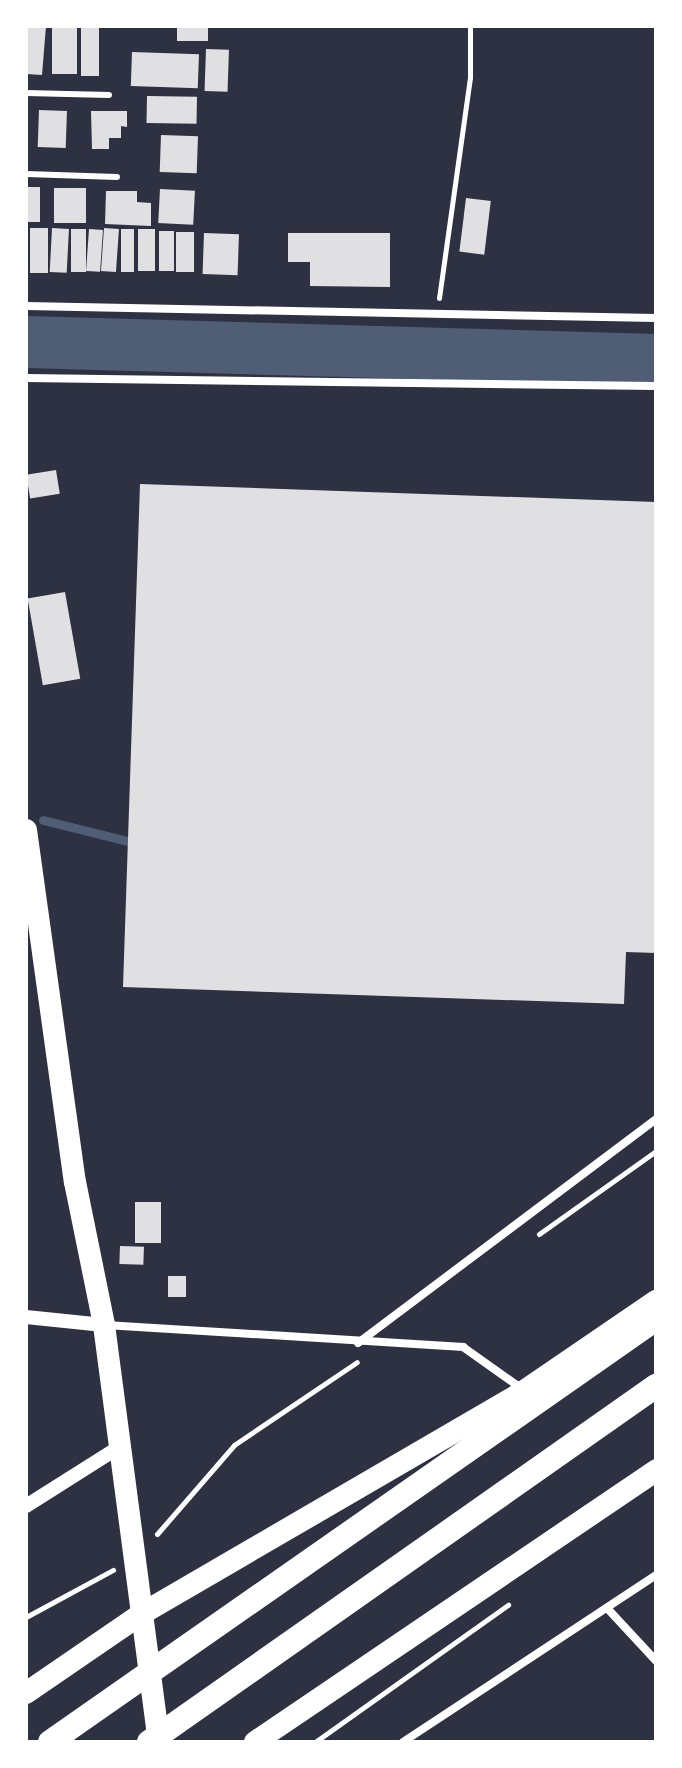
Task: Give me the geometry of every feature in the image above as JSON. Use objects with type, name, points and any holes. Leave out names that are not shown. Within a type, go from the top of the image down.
[{"type":"highway","points":[[27,837],[75,1182],[104,1325],[159,1742]]},
{"type":"highway","points":[[26,1693],[143,1613],[524,1391],[656,1301]]},
{"type":"highway","points":[[50,1742],[656,1319]]},
{"type":"highway","points":[[149,1742],[656,1386]]},
{"type":"highway","points":[[255,1742],[656,1470]]},
{"type":"street","points":[[26,306],[656,318]]},
{"type":"street","points":[[26,378],[656,386]]},
{"type":"street","points":[[357,1344],[656,1119]]},
{"type":"street","points":[[26,1317],[357,1344],[463,1347],[524,1391]]},
{"type":"street","points":[[26,1506],[121,1446]]},
{"type":"street","points":[[403,1742],[656,1575]]},
{"type":"street","points":[[607,1608],[656,1661]]},
{"type":"lane","points":[[26,93],[109,95]]},
{"type":"lane","points":[[26,174],[117,177]]},
{"type":"path","points":[[437,315],[470,77],[470,26]]},
{"type":"path","points":[[526,1243],[656,1151]]},
{"type":"path","points":[[26,1617],[136,1558],[234,1445],[384,1344]]},
{"type":"path","points":[[315,1742],[518,1598]]},
{"type":"building","points":[[26,26],[46,26],[42,75],[26,74]]},
{"type":"building","points":[[52,26],[77,26],[77,74],[52,74]]},
{"type":"building","points":[[81,26],[99,26],[99,76],[81,76]]},
{"type":"building","points":[[177,26],[208,26],[208,41],[177,41]]},
{"type":"building","points":[[206,49],[229,50],[228,92],[205,91]]},
{"type":"building","points":[[132,52],[199,54],[198,88],[131,86]]},
{"type":"building","points":[[147,96],[197,97],[197,124],[147,123]]},
{"type":"building","points":[[39,110],[67,111],[66,148],[38,147]]},
{"type":"building","points":[[91,111],[127,111],[127,127],[121,126],[121,138],[109,138],[109,149],[92,149]]},
{"type":"building","points":[[161,135],[198,136],[197,173],[160,172]]},
{"type":"building","points":[[26,187],[40,187],[40,222],[26,222]]},
{"type":"building","points":[[54,188],[86,188],[86,223],[54,223]]},
{"type":"building","points":[[160,189],[195,191],[193,225],[158,223]]},
{"type":"building","points":[[106,191],[137,191],[137,202],[151,203],[151,226],[105,224]]},
{"type":"building","points":[[466,198],[491,201],[484,255],[459,252]]},
{"type":"building","points":[[30,228],[48,228],[48,273],[30,273]]},
{"type":"building","points":[[52,228],[69,229],[67,273],[50,272]]},
{"type":"building","points":[[104,228],[119,229],[116,272],[101,271]]},
{"type":"building","points":[[71,229],[86,229],[86,272],[71,272]]},
{"type":"building","points":[[89,229],[103,230],[100,272],[86,271]]},
{"type":"building","points":[[121,229],[134,229],[134,272],[121,272]]},
{"type":"building","points":[[138,229],[155,229],[155,271],[138,271]]},
{"type":"building","points":[[159,231],[174,231],[174,271],[159,271]]},
{"type":"building","points":[[176,232],[194,232],[194,272],[176,272]]},
{"type":"building","points":[[204,233],[239,234],[238,275],[203,274]]},
{"type":"building","points":[[288,233],[390,233],[390,287],[310,286],[310,262],[288,262]]},
{"type":"building","points":[[56,470],[60,494],[30,498],[26,475]]},
{"type":"building","points":[[140,484],[656,502],[656,953],[626,952],[624,1004],[123,987]]},
{"type":"building","points":[[65,592],[80,679],[43,685],[28,599]]},
{"type":"building","points":[[135,1202],[161,1202],[161,1243],[135,1243]]},
{"type":"building","points":[[120,1246],[144,1247],[143,1265],[119,1264]]},
{"type":"building","points":[[168,1276],[186,1276],[186,1297],[168,1297]]},
{"type":"waterway","points":[[26,342],[656,360]]},
{"type":"waterway","points":[[43,820],[136,843]]}]
